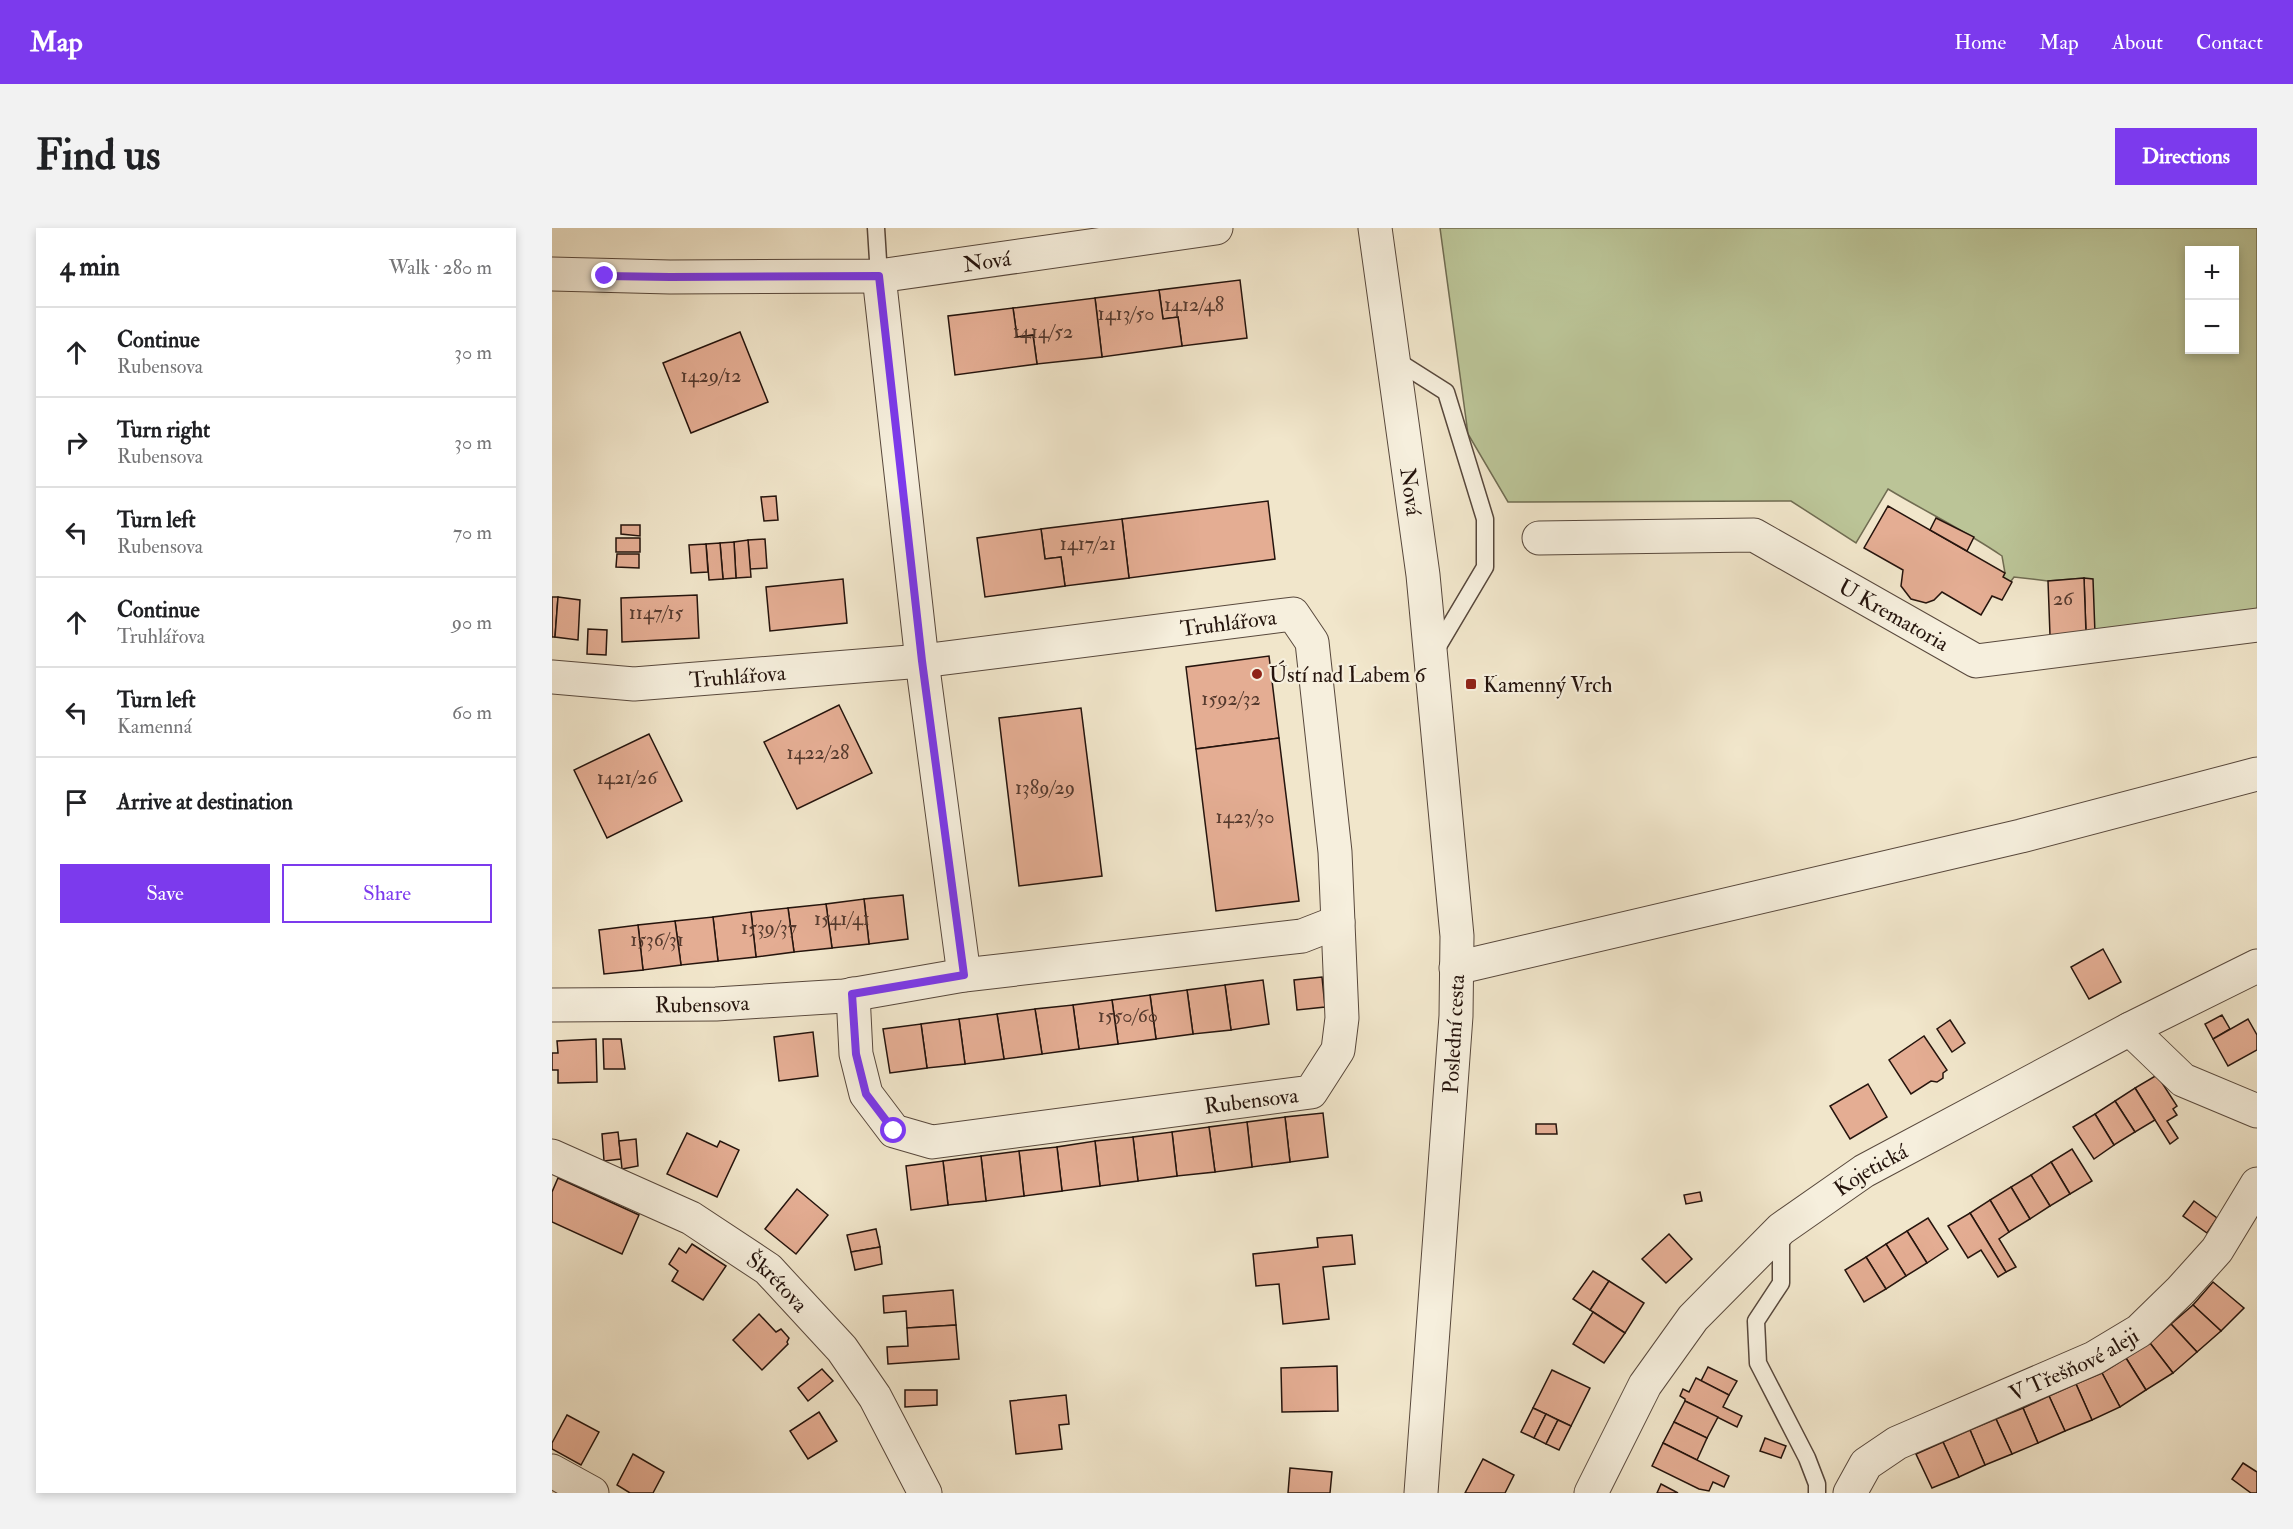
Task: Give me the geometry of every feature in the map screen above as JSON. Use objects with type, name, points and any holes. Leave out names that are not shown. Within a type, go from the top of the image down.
[{"type":"street","name":"Nová","points":[[552,274],[670,277],[879,276],[1216,228]]},
{"type":"street","name":"Nová","points":[[1375,228],[1423,575]]},
{"type":"street","points":[[879,276],[922,661],[964,975]]},
{"type":"street","name":"U Krematoria","points":[[1539,538],[1754,535],[1976,661],[2257,625]]},
{"type":"street","name":"Poslední cesta","points":[[1421,1493],[1456,1016],[1456,936],[1423,575]]},
{"type":"street","name":"Truhlářova","points":[[552,676],[634,684],[922,661],[1293,614],[1312,642],[1335,852],[1338,922]]},
{"type":"street","points":[[1456,968],[2010,838],[2257,774]]},
{"type":"street","name":"Rubensova","points":[[552,1005],[716,1004],[852,994],[964,975],[1302,936],[1338,922],[1342,1018],[1338,1050],[1311,1092],[932,1142],[894,1131],[866,1094],[856,1054],[852,994]]},
{"type":"street","name":"Kojetická","points":[[1591,1493],[1645,1385],[1659,1365],[1693,1318],[1781,1229],[1864,1171],[2130,1029],[2257,966]]},
{"type":"street","points":[[2130,1029],[2183,1080],[2257,1111]]},
{"type":"street","name":"Škrétova","points":[[552,1156],[691,1218],[768,1269],[842,1348],[875,1397],[925,1493]]},
{"type":"street","name":"V Třešňové aleji","points":[[1850,1493],[1866,1464],[1897,1443],[2094,1358],[2139,1331],[2181,1290],[2217,1250],[2257,1184]]},
{"type":"street","points":[[552,1471],[592,1493]]},
{"type":"lane","points":[[876,228],[879,276]]},
{"type":"lane","points":[[1394,359],[1446,392],[1485,519],[1485,567],[1431,659]]},
{"type":"lane","points":[[1781,1229],[1781,1282],[1756,1321],[1758,1363],[1807,1458],[1817,1484],[1817,1493]]},
{"type":"green space","points":[[1440,228],[2257,228],[2257,611],[2095,632],[2084,578],[2048,581],[2014,577],[2003,592],[1997,590],[2005,573],[2002,556],[1888,489],[1856,543],[1791,501],[1508,502],[1468,434]]},
{"type":"building","points":[[1240,280],[1247,338],[1182,346],[1178,317],[1163,319],[1159,290]]},
{"type":"building","points":[[1159,290],[1163,319],[1178,317],[1182,346],[1102,357],[1095,298]]},
{"type":"building","points":[[1095,298],[1102,357],[1037,364],[1033,335],[1017,337],[1013,308]]},
{"type":"building","points":[[1013,308],[1017,337],[1033,335],[1037,364],[955,375],[948,316]]},
{"type":"building","points":[[740,332],[768,402],[691,433],[663,363]]},
{"type":"building","points":[[776,496],[778,520],[764,521],[761,497]]},
{"type":"building","points":[[1268,501],[1275,559],[1129,578],[1122,519]]},
{"type":"building","points":[[1888,506],[2005,573],[2003,577],[2012,582],[2002,600],[1992,596],[1981,615],[1942,592],[1934,600],[1926,603],[1911,599],[1901,586],[1903,570],[1864,548]]},
{"type":"building","points":[[1936,518],[1974,537],[1967,551],[1930,530]]},
{"type":"building","points":[[1122,519],[1129,578],[1065,586],[1061,557],[1045,559],[1041,529]]},
{"type":"building","points":[[621,525],[640,525],[640,536],[621,534]]},
{"type":"building","points":[[1041,529],[1045,559],[1061,557],[1065,586],[985,597],[977,538]]},
{"type":"building","points":[[616,538],[640,538],[640,552],[616,552]]},
{"type":"building","points":[[765,539],[767,568],[750,569],[748,540]]},
{"type":"building","points":[[748,540],[751,577],[736,578],[734,542]]},
{"type":"building","points":[[734,542],[736,578],[723,579],[720,543]]},
{"type":"building","points":[[720,543],[723,579],[709,580],[706,544]]},
{"type":"building","points":[[706,544],[708,572],[691,573],[689,545]]},
{"type":"building","points":[[617,554],[639,554],[639,568],[616,567]]},
{"type":"building","points":[[2084,578],[2093,579],[2095,634],[2086,633]]},
{"type":"building","points":[[2084,578],[2086,633],[2050,635],[2048,581]]},
{"type":"building","points":[[843,579],[847,623],[770,631],[766,587]]},
{"type":"building","points":[[697,595],[699,638],[622,642],[621,598]]},
{"type":"building","points":[[552,597],[558,597],[555,637],[552,637]]},
{"type":"building","points":[[558,597],[580,600],[578,640],[555,637]]},
{"type":"building","points":[[588,629],[607,630],[606,655],[587,654]]},
{"type":"building","points":[[1269,656],[1279,738],[1196,749],[1186,667]]},
{"type":"building","points":[[839,705],[872,773],[797,809],[764,742]]},
{"type":"building","points":[[1081,708],[1102,876],[1019,886],[999,718]]},
{"type":"building","points":[[649,734],[682,801],[607,838],[574,770]]},
{"type":"building","points":[[1279,738],[1299,901],[1216,911],[1196,749]]},
{"type":"building","points":[[903,895],[908,939],[869,944],[864,899]]},
{"type":"building","points":[[864,899],[869,944],[832,948],[826,904]]},
{"type":"building","points":[[826,904],[832,948],[794,952],[788,908]]},
{"type":"building","points":[[788,908],[794,952],[756,957],[751,912]]},
{"type":"building","points":[[751,912],[756,957],[718,961],[713,917]]},
{"type":"building","points":[[713,917],[718,961],[681,965],[675,921]]},
{"type":"building","points":[[675,921],[681,965],[643,970],[638,925]]},
{"type":"building","points":[[638,925],[643,970],[604,974],[599,930]]},
{"type":"building","points":[[2103,949],[2121,982],[2089,999],[2071,967]]},
{"type":"building","points":[[1322,977],[1325,1007],[1297,1010],[1294,980]]},
{"type":"building","points":[[1263,980],[1269,1024],[1231,1030],[1225,985]]},
{"type":"building","points":[[1225,985],[1231,1030],[1193,1034],[1187,990]]},
{"type":"building","points":[[1187,990],[1193,1034],[1156,1039],[1150,995]]},
{"type":"building","points":[[1150,995],[1156,1039],[1118,1044],[1112,1000]]},
{"type":"building","points":[[1112,1000],[1118,1044],[1079,1049],[1073,1005]]},
{"type":"building","points":[[1073,1005],[1079,1049],[1042,1054],[1035,1009]]},
{"type":"building","points":[[1035,1009],[1042,1054],[1004,1059],[997,1014]]},
{"type":"building","points":[[997,1014],[1004,1059],[965,1064],[959,1019]]},
{"type":"building","points":[[2222,1015],[2230,1029],[2213,1039],[2205,1024]]},
{"type":"building","points":[[959,1019],[965,1064],[927,1068],[921,1024]]},
{"type":"building","points":[[2248,1019],[2257,1035],[2257,1050],[2228,1066],[2213,1039]]},
{"type":"building","points":[[1950,1020],[1965,1043],[1952,1052],[1937,1029]]},
{"type":"building","points":[[921,1024],[927,1068],[890,1073],[883,1029]]},
{"type":"building","points":[[813,1032],[818,1076],[779,1081],[774,1037]]},
{"type":"building","points":[[1924,1036],[1947,1070],[1943,1073],[1943,1078],[1937,1082],[1931,1081],[1911,1094],[1889,1060]]},
{"type":"building","points":[[596,1039],[597,1082],[558,1083],[558,1070],[552,1070],[552,1053],[558,1053],[557,1041]]},
{"type":"building","points":[[603,1039],[621,1039],[625,1069],[604,1069]]},
{"type":"building","points":[[2157,1075],[2177,1106],[2173,1109],[2177,1115],[2167,1121],[2178,1138],[2170,1144],[2135,1088]]},
{"type":"building","points":[[1868,1084],[1887,1117],[1850,1139],[1830,1106]]},
{"type":"building","points":[[2135,1088],[2155,1120],[2135,1132],[2115,1101]]},
{"type":"building","points":[[2115,1101],[2135,1132],[2114,1145],[2095,1114]]},
{"type":"building","points":[[1323,1113],[1328,1157],[1290,1162],[1285,1117]]},
{"type":"building","points":[[2095,1114],[2114,1145],[2094,1159],[2073,1127]]},
{"type":"building","points":[[1285,1117],[1290,1162],[1252,1167],[1247,1122]]},
{"type":"building","points":[[1247,1122],[1252,1167],[1215,1172],[1209,1127]]},
{"type":"building","points":[[1536,1124],[1556,1124],[1557,1134],[1536,1134]]},
{"type":"building","points":[[1209,1127],[1215,1172],[1177,1176],[1172,1132]]},
{"type":"building","points":[[618,1132],[621,1159],[604,1161],[602,1134]]},
{"type":"building","points":[[1172,1132],[1177,1176],[1138,1181],[1133,1137]]},
{"type":"building","points":[[687,1133],[717,1147],[720,1141],[739,1150],[717,1197],[667,1174]]},
{"type":"building","points":[[1133,1137],[1138,1181],[1100,1186],[1095,1141]]},
{"type":"building","points":[[636,1139],[638,1166],[622,1169],[619,1141]]},
{"type":"building","points":[[1095,1141],[1100,1186],[1062,1191],[1057,1147]]},
{"type":"building","points":[[1057,1147],[1062,1191],[1024,1196],[1019,1151]]},
{"type":"building","points":[[2072,1149],[2092,1181],[2070,1194],[2051,1162]]},
{"type":"building","points":[[1019,1151],[1024,1196],[986,1201],[981,1156]]},
{"type":"building","points":[[981,1156],[986,1201],[948,1205],[943,1161]]},
{"type":"building","points":[[943,1161],[948,1205],[911,1210],[906,1166]]},
{"type":"building","points":[[2051,1162],[2070,1194],[2050,1206],[2031,1175]]},
{"type":"building","points":[[2031,1175],[2050,1206],[2030,1219],[2011,1187]]},
{"type":"building","points":[[558,1178],[639,1215],[622,1254],[552,1222],[552,1192]]},
{"type":"building","points":[[2011,1187],[2030,1219],[2009,1232],[1990,1200]]},
{"type":"building","points":[[797,1189],[828,1215],[796,1254],[765,1229]]},
{"type":"building","points":[[1700,1192],[1702,1201],[1686,1204],[1684,1195]]},
{"type":"building","points":[[1990,1200],[2009,1232],[1999,1239],[2016,1267],[2006,1272],[1970,1213]]},
{"type":"building","points":[[2194,1201],[2217,1218],[2207,1233],[2183,1216]]},
{"type":"building","points":[[1970,1213],[2006,1272],[1998,1277],[1981,1250],[1968,1258],[1948,1226]]},
{"type":"building","points":[[1928,1218],[1948,1249],[1927,1263],[1907,1231]]},
{"type":"building","points":[[876,1229],[880,1247],[851,1252],[847,1235]]},
{"type":"building","points":[[1907,1231],[1927,1263],[1906,1276],[1886,1244]]},
{"type":"building","points":[[1669,1234],[1692,1259],[1666,1283],[1642,1259]]},
{"type":"building","points":[[1352,1235],[1355,1264],[1323,1267],[1329,1319],[1283,1324],[1279,1284],[1256,1286],[1253,1254],[1318,1247],[1317,1238]]},
{"type":"building","points":[[692,1244],[726,1266],[703,1300],[672,1281],[678,1271],[669,1264],[679,1248],[686,1253]]},
{"type":"building","points":[[1886,1244],[1906,1276],[1886,1289],[1866,1257]]},
{"type":"building","points":[[880,1247],[882,1264],[855,1270],[851,1252]]},
{"type":"building","points":[[1866,1257],[1886,1289],[1864,1302],[1845,1270]]},
{"type":"building","points":[[1593,1271],[1609,1281],[1590,1310],[1573,1299]]},
{"type":"building","points":[[1609,1281],[1644,1303],[1625,1333],[1590,1310]]},
{"type":"building","points":[[2213,1282],[2244,1308],[2221,1331],[2193,1305]]},
{"type":"building","points":[[953,1290],[956,1325],[907,1328],[906,1311],[884,1313],[883,1296]]},
{"type":"building","points":[[2193,1305],[2221,1331],[2197,1352],[2171,1324]]},
{"type":"building","points":[[1593,1312],[1625,1333],[1604,1363],[1573,1344]]},
{"type":"building","points":[[759,1314],[776,1332],[781,1329],[789,1338],[788,1344],[762,1370],[733,1340]]},
{"type":"building","points":[[2171,1324],[2197,1352],[2173,1373],[2150,1343]]},
{"type":"building","points":[[956,1325],[959,1359],[888,1364],[887,1347],[908,1346],[907,1328]]},
{"type":"building","points":[[2150,1343],[2173,1373],[2146,1390],[2126,1358]]},
{"type":"building","points":[[2126,1358],[2146,1390],[2120,1407],[2102,1373]]},
{"type":"building","points":[[1337,1366],[1338,1411],[1282,1412],[1281,1368]]},
{"type":"building","points":[[1708,1367],[1737,1381],[1729,1395],[1701,1381]]},
{"type":"building","points":[[822,1369],[833,1381],[808,1401],[798,1388]]},
{"type":"building","points":[[1552,1370],[1590,1388],[1571,1426],[1533,1408]]},
{"type":"building","points":[[2102,1373],[2120,1407],[2092,1420],[2076,1384]]},
{"type":"building","points":[[1696,1378],[1729,1395],[1723,1407],[1742,1416],[1737,1427],[1685,1401],[1680,1396],[1683,1389],[1689,1392]]},
{"type":"building","points":[[2076,1384],[2092,1420],[2065,1431],[2049,1396]]},
{"type":"building","points":[[905,1390],[937,1390],[937,1405],[905,1407]]},
{"type":"building","points":[[1066,1395],[1069,1424],[1059,1425],[1062,1449],[1016,1454],[1010,1401]]},
{"type":"building","points":[[2049,1396],[2065,1431],[2038,1443],[2023,1408]]},
{"type":"building","points":[[1685,1401],[1718,1417],[1707,1438],[1674,1422]]},
{"type":"building","points":[[1533,1408],[1546,1414],[1534,1438],[1521,1432]]},
{"type":"building","points":[[2023,1408],[2038,1443],[2012,1454],[1996,1419]]},
{"type":"building","points":[[819,1412],[837,1441],[808,1459],[790,1431]]},
{"type":"building","points":[[1546,1414],[1558,1420],[1546,1444],[1534,1438]]},
{"type":"building","points":[[567,1415],[599,1432],[581,1465],[552,1449],[552,1443]]},
{"type":"building","points":[[1996,1419],[2012,1454],[1985,1465],[1970,1430]]},
{"type":"building","points":[[1558,1420],[1571,1426],[1559,1450],[1546,1444]]},
{"type":"building","points":[[1674,1422],[1707,1438],[1697,1460],[1663,1443]]},
{"type":"building","points":[[1970,1430],[1985,1465],[1959,1477],[1943,1442]]},
{"type":"building","points":[[1765,1438],[1786,1446],[1781,1458],[1760,1451]]},
{"type":"building","points":[[1943,1442],[1959,1477],[1932,1488],[1916,1454]]},
{"type":"building","points":[[1663,1443],[1729,1476],[1724,1487],[1713,1482],[1709,1491],[1699,1489],[1652,1466]]},
{"type":"building","points":[[633,1454],[664,1472],[653,1493],[630,1493],[617,1485]]},
{"type":"building","points":[[1483,1459],[1514,1475],[1505,1493],[1465,1493]]},
{"type":"building","points":[[2243,1463],[2257,1472],[2257,1493],[2251,1493],[2232,1479]]},
{"type":"building","points":[[1290,1468],[1332,1472],[1330,1493],[1288,1493]]},
{"type":"building","points":[[1661,1484],[1678,1493],[1657,1493]]},
{"type":"place","name":"Ústí nad Labem 6","points":[[1257,674]]},
{"type":"place","name":"Kamenný Vrch","points":[[1471,684]]},
{"type":"route","points":[[605,276],[879,276],[922,661],[964,975],[852,994],[856,1054],[866,1094],[894,1131]]}]
